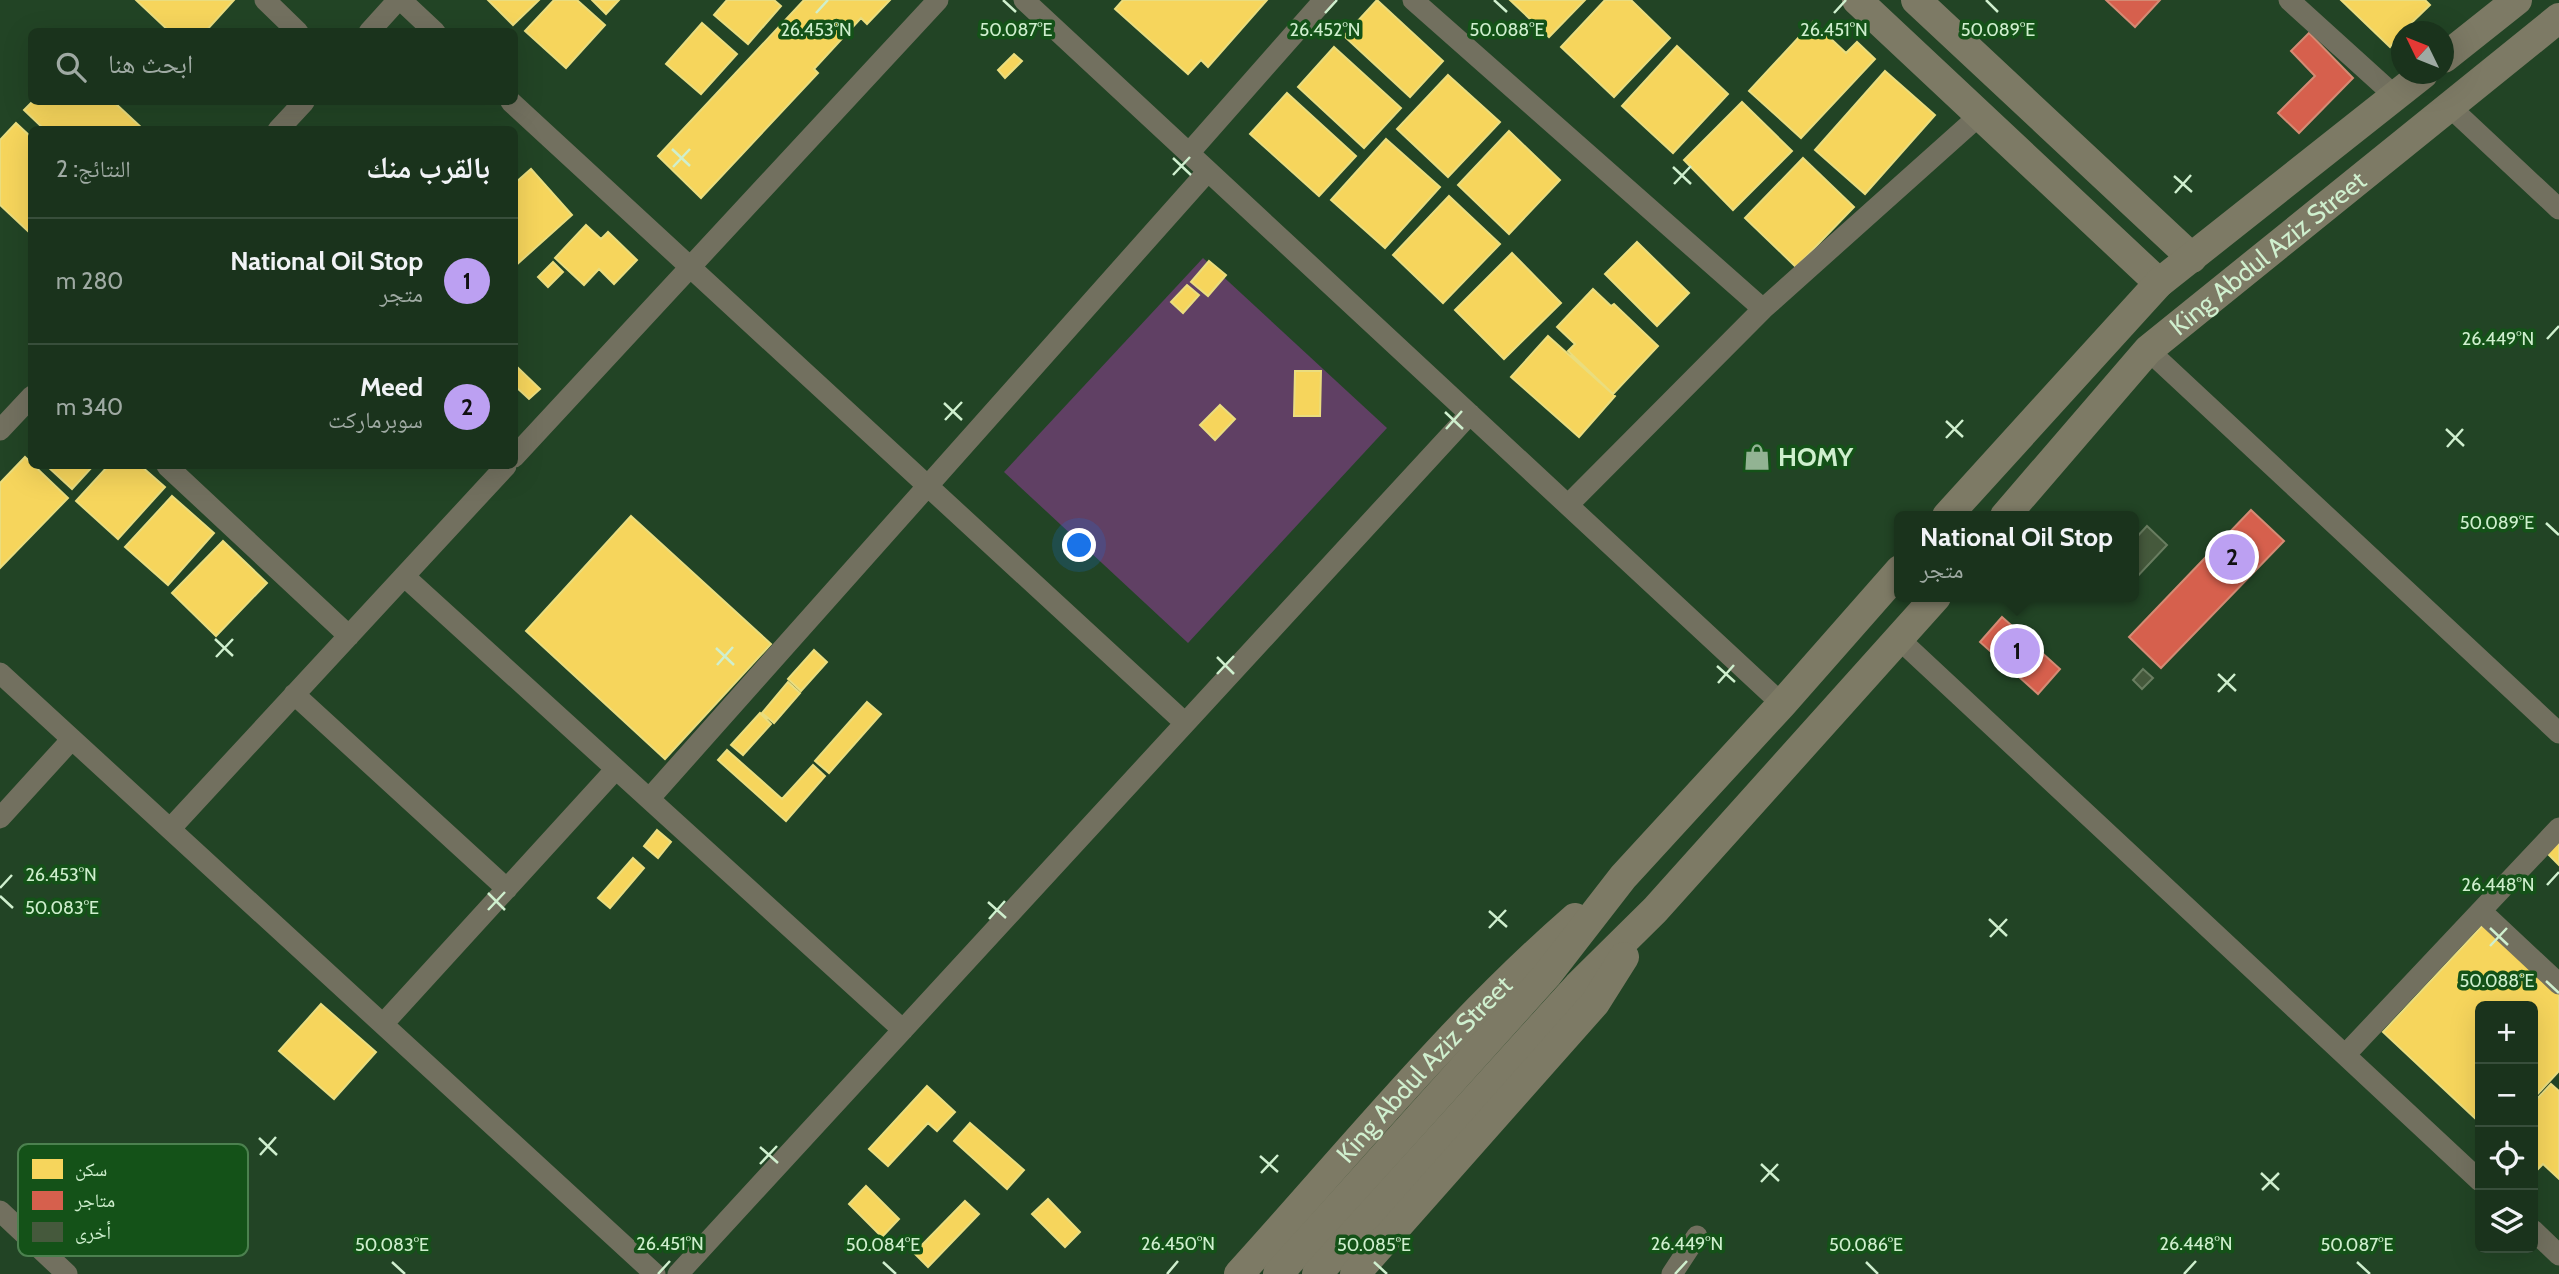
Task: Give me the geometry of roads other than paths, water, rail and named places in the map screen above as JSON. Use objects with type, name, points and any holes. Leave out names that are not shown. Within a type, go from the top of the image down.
[{"type":"street","points":[[265,0],[294,28]]},
{"type":"street","points":[[373,28],[400,0],[431,28]]},
{"type":"street","points":[[518,453],[938,0]]},
{"type":"street","points":[[1024,0],[1782,704]]},
{"type":"street","points":[[1189,153],[1324,0]]},
{"type":"street","points":[[1413,0],[1763,309]]},
{"type":"street","points":[[1857,0],[2159,283]]},
{"type":"street","points":[[1916,0],[2192,258]]},
{"type":"street","points":[[2289,0],[2395,96]]},
{"type":"street","points":[[2454,50],[2517,0]]},
{"type":"street","name":"King Abdul Aziz Street","points":[[2009,511],[2148,350],[2559,18]]},
{"type":"street","name":"King Abdul Aziz Street","points":[[1952,511],[2159,283],[2410,84]]},
{"type":"street","points":[[282,126],[301,105]]},
{"type":"street","points":[[514,105],[1185,723]]},
{"type":"street","points":[[2449,107],[2559,209]]},
{"type":"street","points":[[1568,505],[1763,309],[1980,115]]},
{"type":"street","points":[[649,799],[1208,171]]},
{"type":"street","points":[[2148,350],[2559,733]]},
{"type":"street","points":[[0,430],[28,400]]},
{"type":"street","points":[[678,1274],[1470,414]]},
{"type":"street","points":[[170,469],[349,636]]},
{"type":"street","points":[[170,829],[503,469]]},
{"type":"street","points":[[404,576],[903,1030]]},
{"type":"street","name":"King Abdul Aziz Street","points":[[1278,1274],[1547,975],[1623,877],[1894,577]]},
{"type":"street","points":[[1317,1274],[1578,986],[1655,910],[1932,602]]},
{"type":"street","points":[[1899,639],[2475,1176]]},
{"type":"street","points":[[0,673],[655,1274]]},
{"type":"street","points":[[294,694],[507,889]]},
{"type":"street","points":[[0,818],[72,739]]},
{"type":"street","points":[[383,1024],[616,769]]},
{"type":"street","points":[[2345,1055],[2559,828]]},
{"type":"street","name":"King Abdul Aziz Street","points":[[1239,1274],[1431,1061],[1530,958],[1623,877]]},
{"type":"street","points":[[1355,1274],[1595,1003],[1655,910]]},
{"type":"street","points":[[2481,911],[2559,984]]},
{"type":"street","points":[[0,1211],[18,1228]]},
{"type":"street","points":[[2538,1235],[2559,1255]]},
{"type":"street","points":[[1672,1274],[1697,1236]]},
{"type":"street","points":[[48,1256],[67,1274]]},
{"type":"place","name":"HOMY","points":[[1757,457]]},
{"type":"place","name":"Meed","points":[[2232,557]]},
{"type":"place","name":"National Oil Stop","points":[[2017,651]]}]
